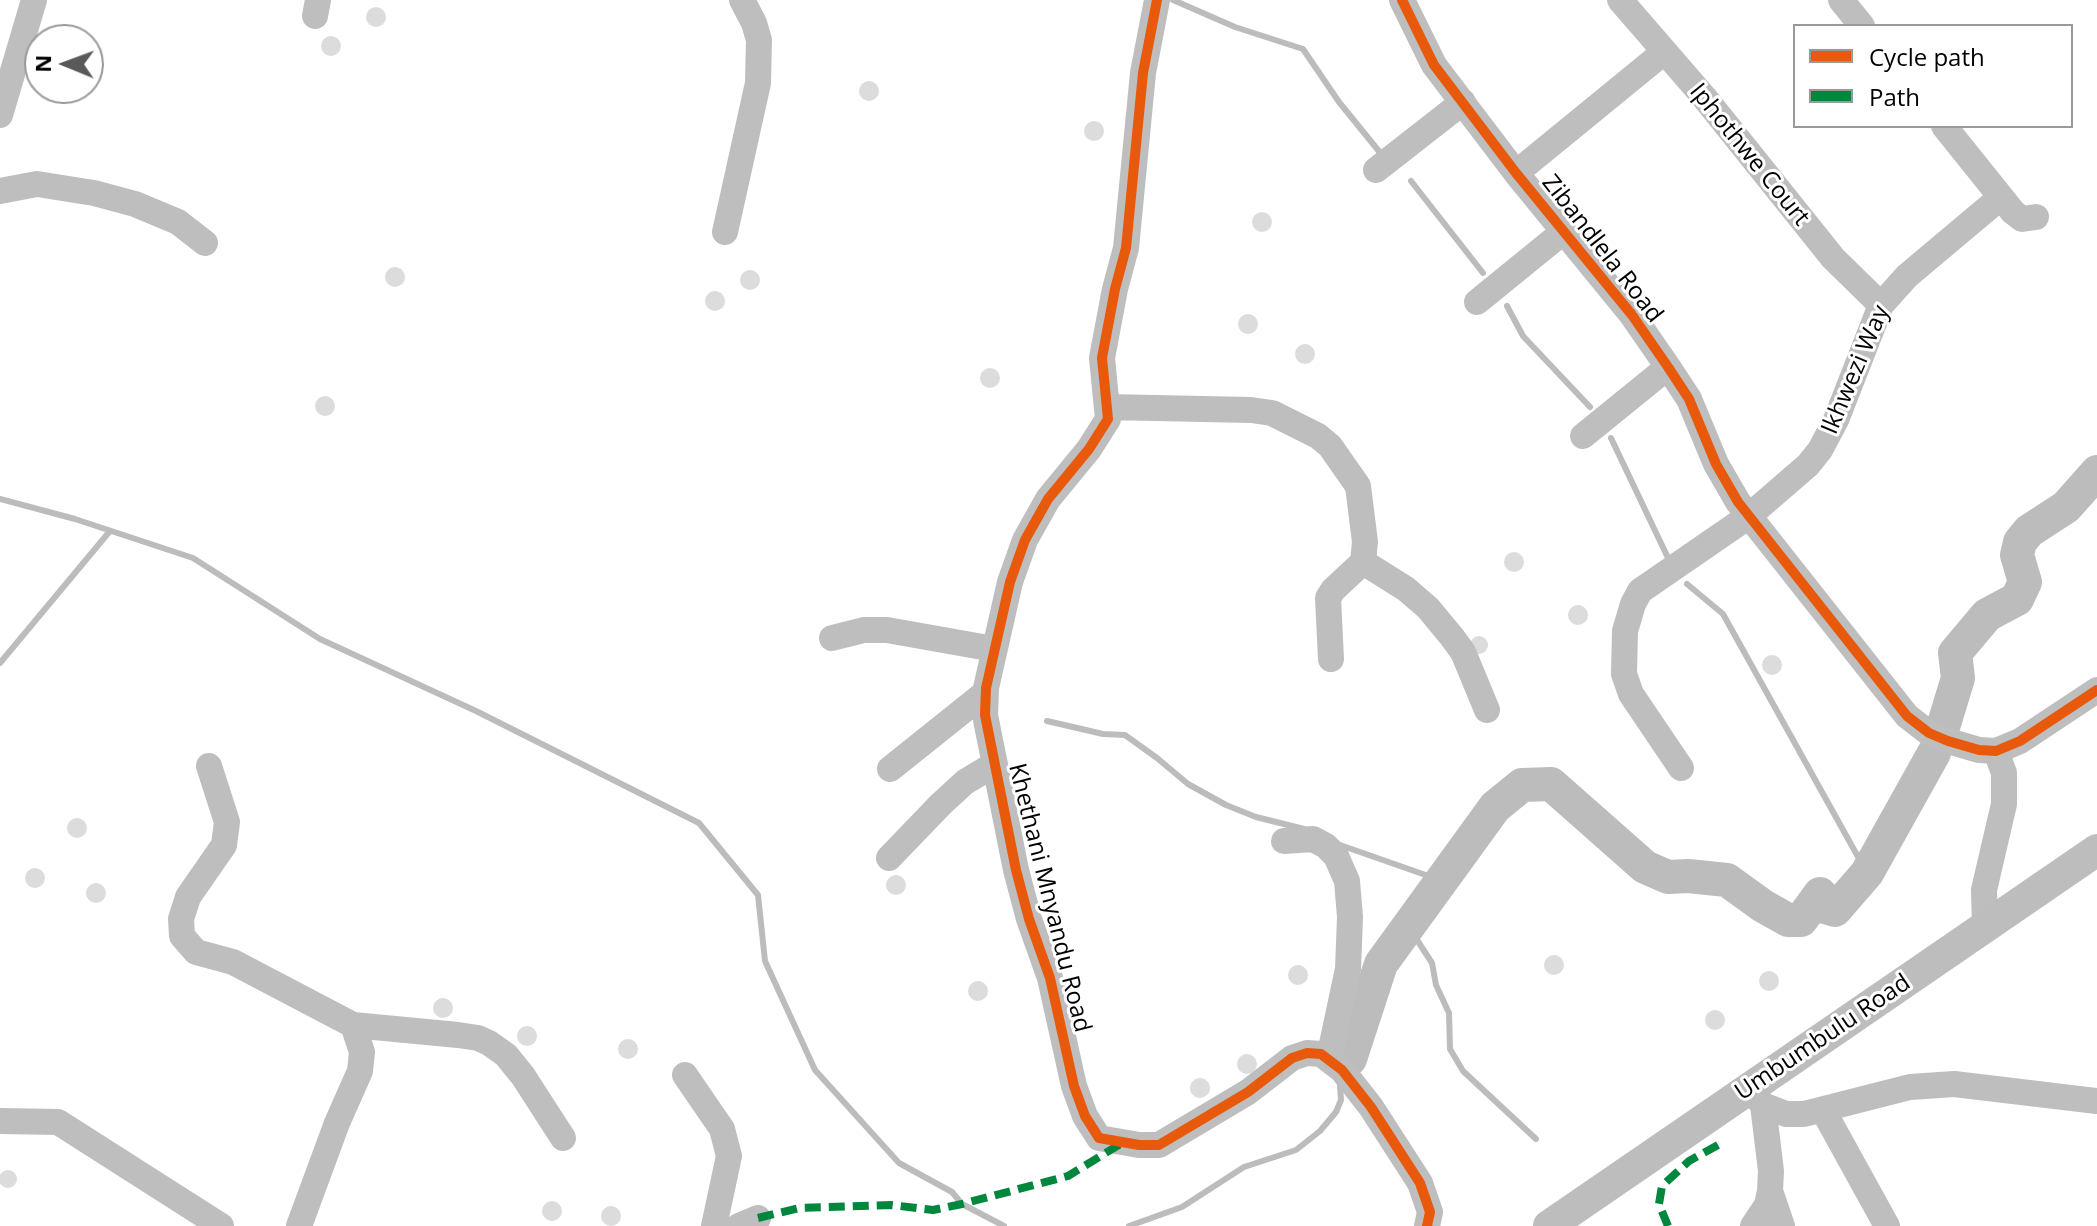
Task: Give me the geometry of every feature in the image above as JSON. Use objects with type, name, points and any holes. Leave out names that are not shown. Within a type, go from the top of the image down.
[{"type":"main road","name":"Umbumbulu Road","points":[[1549,1226],[1756,1096],[2097,850]]},
{"type":"street","points":[[0,115],[34,0]]},
{"type":"street","points":[[725,232],[758,83],[759,40],[742,0]]},
{"type":"street","name":"Khethani Mnyandu Road","points":[[1157,0],[1143,73],[1126,248],[1102,358],[1108,419],[1102,432],[1048,499],[1025,540],[1010,582],[994,649],[985,693],[985,715],[1016,870],[1050,978],[1074,1086],[1085,1116],[1099,1138],[1159,1145],[1248,1092],[1292,1058],[1307,1053],[1329,1058]]},
{"type":"street","name":"Zibandlela Road","points":[[1402,0],[1434,65],[1516,173],[1632,315],[1668,367],[1689,399],[1726,484],[1907,716],[1929,733],[1948,741],[1979,750],[1996,751]]},
{"type":"street","name":"Iphothwe Court","points":[[1620,0],[1833,258],[1881,305]]},
{"type":"street","points":[[1841,0],[1860,24]]},
{"type":"street","points":[[1516,173],[1664,52]]},
{"type":"street","points":[[1376,170],[1463,102]]},
{"type":"street","points":[[1946,128],[2016,215],[2022,219],[2036,217]]},
{"type":"street","points":[[0,191],[37,184],[94,193],[135,204],[178,222],[205,243]]},
{"type":"street","name":"Ikhwezi Way","points":[[1749,516],[1808,465],[1820,450],[1836,420],[1881,305],[1907,276],[2001,197]]},
{"type":"street","points":[[1477,302],[1563,232]]},
{"type":"street","points":[[1583,436],[1668,367]]},
{"type":"street","points":[[1107,407],[1272,413],[1318,436],[1339,458],[1358,486],[1365,542],[1363,562],[1328,598],[1331,659]]},
{"type":"street","points":[[1681,768],[1631,694],[1624,674],[1625,631],[1640,591],[1749,516]]},
{"type":"street","points":[[1363,562],[1406,589],[1428,608],[1463,652],[1487,710]]},
{"type":"street","points":[[832,638],[864,630],[887,630],[994,649]]},
{"type":"street","points":[[1985,928],[1984,890],[2004,804],[2004,773],[1996,751],[2020,741],[2097,690]]},
{"type":"street","points":[[890,769],[985,693]]},
{"type":"street","points":[[889,858],[949,796],[995,764]]},
{"type":"street","points":[[209,766],[227,822],[224,845],[188,897],[181,919],[182,936],[196,952],[233,962],[353,1025],[458,1035],[489,1043],[506,1055],[523,1076],[563,1138]]},
{"type":"street","points":[[1284,841],[1313,839],[1326,846],[1336,856],[1347,881],[1350,917],[1348,969],[1329,1058],[1371,1107],[1420,1183],[1430,1212],[1427,1226]]},
{"type":"street","points":[[299,1226],[360,1071],[362,1052],[353,1025]]},
{"type":"street","points":[[685,1075],[722,1129],[729,1156],[714,1226]]},
{"type":"street","points":[[1756,1096],[1786,1114],[1823,1110],[1910,1087],[1954,1084],[2097,1101]]},
{"type":"street","points":[[1753,1226],[1767,1205],[1771,1171],[1756,1096]]},
{"type":"street","points":[[1823,1110],[1887,1226]]},
{"type":"street","points":[[0,1121],[58,1122],[221,1226]]},
{"type":"street","points":[[1770,1191],[1782,1226]]},
{"type":"building","points":[[376,7],[383,10],[386,17],[383,24],[376,27],[369,24],[366,17],[369,10]]},
{"type":"building","points":[[331,36],[338,39],[341,46],[338,53],[331,56],[324,53],[321,46],[324,39]]},
{"type":"building","points":[[869,81],[876,84],[879,91],[876,98],[869,101],[862,98],[859,91],[862,84]]},
{"type":"building","points":[[1094,121],[1101,124],[1104,131],[1101,138],[1094,141],[1087,138],[1084,131],[1087,124]]},
{"type":"building","points":[[1262,212],[1269,215],[1272,222],[1269,229],[1262,232],[1255,229],[1252,222],[1255,215]]},
{"type":"building","points":[[395,267],[402,270],[405,277],[402,284],[395,287],[388,284],[385,277],[388,270]]},
{"type":"building","points":[[750,270],[757,273],[760,280],[757,287],[750,290],[743,287],[740,280],[743,273]]},
{"type":"building","points":[[715,291],[722,294],[725,301],[722,308],[715,311],[708,308],[705,301],[708,294]]},
{"type":"building","points":[[1248,314],[1255,317],[1258,324],[1255,331],[1248,334],[1241,331],[1238,324],[1241,317]]},
{"type":"building","points":[[1305,344],[1312,347],[1315,354],[1312,361],[1305,364],[1298,361],[1295,354],[1298,347]]},
{"type":"building","points":[[990,368],[997,371],[1000,378],[997,385],[990,388],[983,385],[980,378],[983,371]]},
{"type":"building","points":[[325,396],[332,399],[335,406],[332,413],[325,416],[318,413],[315,406],[318,399]]},
{"type":"building","points":[[1514,552],[1521,555],[1524,562],[1521,569],[1514,572],[1507,569],[1504,562],[1507,555]]},
{"type":"building","points":[[1578,605],[1585,608],[1588,615],[1585,622],[1578,625],[1571,622],[1568,615],[1571,608]]},
{"type":"building","points":[[1479,636],[1488,645],[1479,654],[1470,645]]},
{"type":"building","points":[[1772,655],[1779,658],[1782,665],[1779,672],[1772,675],[1765,672],[1762,665],[1765,658]]},
{"type":"building","points":[[77,818],[84,821],[87,828],[84,835],[77,838],[70,835],[67,828],[70,821]]},
{"type":"building","points":[[35,868],[42,871],[45,878],[42,885],[35,888],[28,885],[25,878],[28,871]]},
{"type":"building","points":[[896,875],[903,878],[906,885],[903,892],[896,895],[889,892],[886,885],[889,878]]},
{"type":"building","points":[[96,883],[103,886],[106,893],[103,900],[96,903],[89,900],[86,893],[89,886]]},
{"type":"building","points":[[1554,955],[1561,958],[1564,965],[1561,972],[1554,975],[1547,972],[1544,965],[1547,958]]},
{"type":"building","points":[[1298,965],[1305,968],[1308,975],[1305,982],[1298,985],[1291,982],[1288,975],[1291,968]]},
{"type":"building","points":[[1769,971],[1776,974],[1779,981],[1776,988],[1769,991],[1762,988],[1759,981],[1762,974]]},
{"type":"building","points":[[978,981],[985,984],[988,991],[985,998],[978,1001],[971,998],[968,991],[971,984]]},
{"type":"building","points":[[443,998],[450,1001],[453,1008],[450,1015],[443,1018],[436,1015],[433,1008],[436,1001]]},
{"type":"building","points":[[1715,1010],[1722,1013],[1725,1020],[1722,1027],[1715,1030],[1708,1027],[1705,1020],[1708,1013]]},
{"type":"building","points":[[527,1026],[534,1029],[537,1036],[534,1043],[527,1046],[520,1043],[517,1036],[520,1029]]},
{"type":"building","points":[[628,1039],[635,1042],[638,1049],[635,1056],[628,1059],[621,1056],[618,1049],[621,1042]]},
{"type":"building","points":[[1247,1054],[1254,1057],[1257,1064],[1254,1071],[1247,1074],[1240,1071],[1237,1064],[1240,1057]]},
{"type":"building","points":[[1200,1078],[1207,1081],[1210,1088],[1207,1095],[1200,1098],[1193,1095],[1190,1088],[1193,1081]]},
{"type":"building","points":[[8,1170],[15,1172],[15,1186],[8,1188],[1,1186],[-1,1179],[1,1172]]},
{"type":"building","points":[[552,1201],[559,1204],[562,1211],[559,1218],[552,1221],[545,1218],[542,1211],[545,1204]]},
{"type":"building","points":[[611,1206],[618,1209],[621,1216],[618,1223],[611,1226],[604,1223],[601,1216],[604,1209]]},
{"type":"waterway","points":[[1173,0],[1235,27],[1303,49],[1339,102],[1382,155]]},
{"type":"waterway","points":[[1411,181],[1483,273]]},
{"type":"waterway","points":[[1507,306],[1523,336],[1590,407]]},
{"type":"waterway","points":[[1611,438],[1669,560]]},
{"type":"waterway","points":[[1944,724],[1958,678],[1955,653],[1987,615],[2017,599],[2025,582],[2017,555],[2020,542],[2029,531],[2066,507],[2097,472]]},
{"type":"waterway","points":[[0,499],[75,519],[193,558],[320,639],[476,711],[699,823],[758,895],[765,961],[815,1070],[899,1163],[952,1192],[962,1204],[1004,1226]]},
{"type":"waterway","points":[[0,663],[110,531]]},
{"type":"waterway","points":[[1687,584],[1723,614],[1867,873]]},
{"type":"waterway","points":[[1047,721],[1103,734],[1125,735],[1188,784],[1226,805],[1256,817],[1304,829]]},
{"type":"waterway","points":[[1350,1059],[1381,964],[1495,807],[1522,785],[1551,784],[1645,867],[1668,877],[1727,880],[1788,920],[1801,920],[1820,894],[1825,907],[1835,910],[1867,873],[1934,753]]},
{"type":"waterway","points":[[1340,845],[1440,880]]},
{"type":"waterway","points":[[1408,926],[1432,963],[1436,985],[1449,1013],[1450,1049],[1463,1071],[1536,1139]]},
{"type":"waterway","points":[[1129,1226],[1182,1207],[1244,1167],[1296,1150],[1320,1131],[1336,1112],[1341,1100],[1340,1085]]},
{"type":"marked path","points":[[1668,1226],[1659,1204],[1662,1186],[1689,1161],[1725,1141]]},
{"type":"marked path","points":[[758,1218],[799,1208],[891,1205],[933,1210],[1068,1176],[1122,1143]]},
{"type":"cycle path","points":[[1157,0],[1143,73],[1126,248],[1102,358],[1108,419],[1089,449],[1048,499],[1025,540],[1010,582],[986,688],[985,715],[1016,870],[1050,978],[1074,1086],[1085,1116],[1099,1138],[1159,1145],[1248,1092],[1292,1058],[1307,1053],[1321,1054],[1342,1070],[1371,1107],[1420,1183],[1430,1212],[1427,1226]]},
{"type":"cycle path","points":[[1402,0],[1434,65],[1516,173],[1632,315],[1668,367],[1689,399],[1716,464],[1738,502],[1907,716],[1929,733],[1948,741],[1979,750],[1996,751],[2020,741],[2097,690]]}]
